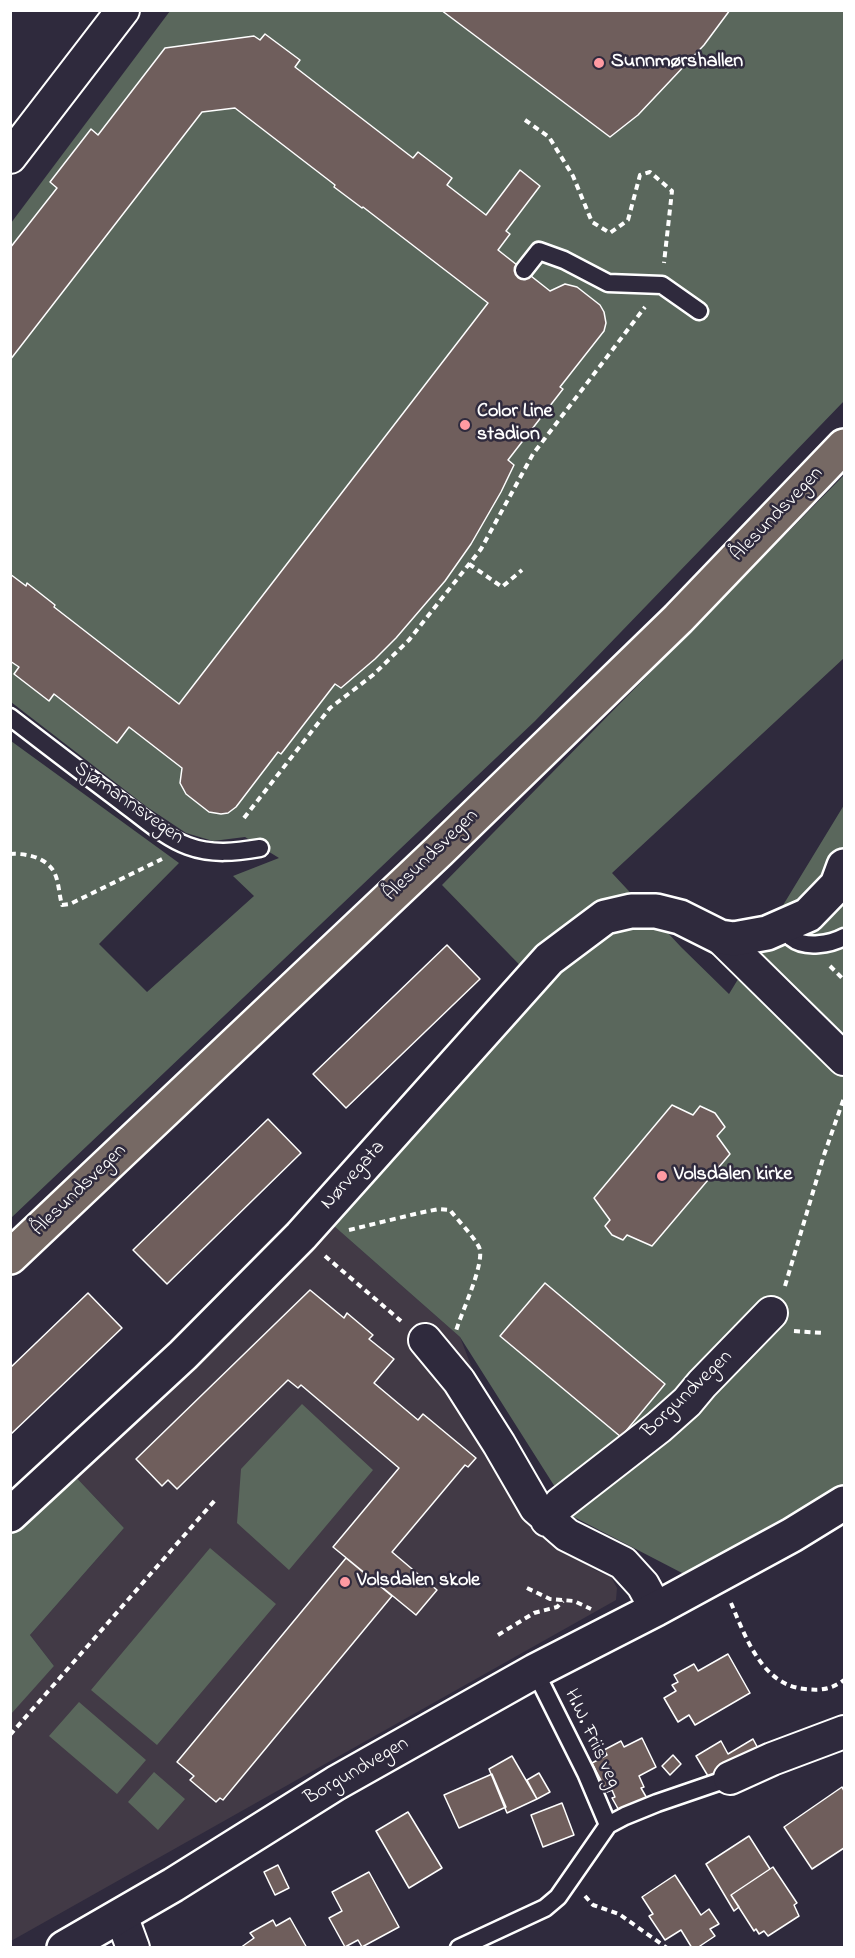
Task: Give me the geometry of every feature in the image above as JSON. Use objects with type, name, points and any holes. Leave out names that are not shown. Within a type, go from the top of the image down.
[{"type":"highway","name":"Ålesundsvegen","points":[[10,1257],[465,826],[678,619],[844,446]]},
{"type":"street","points":[[10,157],[123,10]]},
{"type":"street","name":"Nørvegata","points":[[10,1515],[183,1355],[301,1236],[549,959],[605,917],[631,911],[656,911],[680,918],[720,937],[734,939],[783,927],[808,915],[837,885],[844,866]]},
{"type":"street","name":"Nørvegata","points":[[720,937],[844,1059]]},
{"type":"street","name":"Borgundvegen","points":[[547,1520],[569,1497],[659,1427],[771,1313]]},
{"type":"street","points":[[424,1342],[465,1390],[536,1508],[547,1520],[567,1535],[623,1563],[643,1585],[656,1609]]},
{"type":"street","name":"Borgundvegen","points":[[64,1947],[119,1917],[336,1783],[535,1671],[792,1535],[844,1503]]},
{"type":"street","points":[[730,1778],[772,1759],[844,1732]]},
{"type":"street","points":[[119,1917],[133,1947]]},
{"type":"lane","points":[[524,270],[539,251],[564,260],[608,283],[662,285],[699,311]]},
{"type":"lane","name":"Sjømannsvegen","points":[[10,717],[134,811],[186,846],[214,852],[260,848]]},
{"type":"lane","points":[[783,927],[794,940],[807,944],[823,944],[844,937]]},
{"type":"lane","name":"H.W. Friis veg","points":[[535,1671],[586,1773],[608,1826]]},
{"type":"lane","points":[[459,1947],[545,1908],[558,1897],[608,1826],[625,1816],[657,1803],[730,1778]]},
{"type":"path","points":[[244,818],[330,708],[374,675],[409,640],[481,549],[533,454],[662,285],[672,190],[650,172],[640,175],[628,220],[610,232],[592,222],[573,176],[549,137],[525,120]]},
{"type":"path","points":[[469,564],[502,587],[522,570]]},
{"type":"path","points":[[10,854],[30,855],[42,860],[54,872],[62,905],[70,904],[166,858],[175,840]]},
{"type":"path","points":[[771,1313],[790,1272],[824,1155],[844,1098]]},
{"type":"path","points":[[326,1256],[424,1342],[455,1338],[477,1273],[480,1248],[447,1209],[419,1213],[348,1231]]},
{"type":"path","points":[[10,1735],[216,1499]]},
{"type":"path","points":[[527,1588],[550,1599],[574,1601],[592,1610],[596,1615]]},
{"type":"path","points":[[728,1596],[762,1665],[777,1681],[794,1688],[822,1691],[844,1680]]},
{"type":"path","points":[[498,1635],[534,1613],[557,1607],[563,1600]]},
{"type":"path","points":[[585,1891],[585,1897],[593,1905],[620,1914],[667,1947]]},
{"type":"shaded area","name":"Volsdalen skole","points":[[334,1226],[460,1337],[534,1528],[595,1570],[611,1577],[617,1588],[616,1600],[11,1941],[10,1714],[54,1666],[30,1635],[124,1528],[72,1473]]},
{"type":"green space","points":[[170,11],[844,11],[844,401],[535,721],[11,1218],[11,741],[179,863],[99,944],[147,992],[254,896],[233,876],[279,858],[245,837],[213,841],[186,833],[147,807],[11,702],[11,223]]},
{"type":"green space","points":[[844,475],[844,658],[612,873],[681,947],[729,994],[844,805],[844,1484],[684,1574],[574,1517],[460,1337],[334,1226],[339,1217],[542,988],[442,885]]},
{"type":"green space","points":[[302,1404],[373,1470],[289,1570],[237,1523],[241,1469]]},
{"type":"green space","points":[[72,1473],[124,1528],[30,1635],[54,1666],[11,1714],[11,1533]]},
{"type":"green space","points":[[210,1548],[276,1604],[157,1745],[91,1690]]},
{"type":"green space","points":[[79,1702],[146,1760],[117,1794],[49,1736]]},
{"type":"green space","points":[[154,1772],[185,1799],[158,1830],[128,1802]]},
{"type":"building","name":"Sunnmørshallen","points":[[441,10],[730,10],[704,45],[638,115],[610,137]]},
{"type":"building","name":"Color Line stadion","points":[[265,34],[300,60],[295,67],[413,158],[418,152],[452,178],[447,185],[486,215],[520,170],[540,186],[506,231],[510,234],[498,250],[550,291],[565,284],[577,287],[600,305],[606,323],[604,331],[560,387],[563,389],[508,460],[514,465],[501,492],[471,544],[445,581],[375,659],[341,688],[335,684],[281,754],[278,752],[236,807],[228,813],[221,814],[209,812],[186,794],[180,783],[182,768],[129,727],[117,743],[54,694],[49,701],[14,674],[19,667],[10,661],[10,574],[26,586],[27,583],[55,605],[54,607],[179,704],[488,303],[334,187],[335,185],[235,108],[202,112],[10,360],[10,248],[57,188],[50,182],[91,129],[98,135],[165,48],[254,36],[260,40]]},
{"type":"building","points":[[447,945],[480,979],[346,1108],[313,1074]]},
{"type":"building","name":"Volsdalen kirke","points":[[672,1105],[693,1115],[700,1106],[715,1113],[725,1127],[717,1136],[730,1154],[652,1246],[627,1235],[623,1240],[612,1235],[605,1226],[610,1220],[594,1198]]},
{"type":"building","points":[[268,1119],[301,1153],[167,1284],[133,1250]]},
{"type":"building","points":[[545,1283],[665,1384],[621,1437],[500,1336]]},
{"type":"building","points":[[310,1290],[344,1318],[347,1313],[373,1335],[369,1339],[394,1359],[374,1383],[418,1420],[423,1414],[476,1458],[468,1467],[465,1465],[392,1552],[437,1590],[416,1615],[333,1547],[399,1468],[301,1385],[298,1388],[288,1380],[177,1489],[168,1480],[162,1486],[136,1459]]},
{"type":"building","points":[[88,1293],[122,1328],[10,1435],[10,1368]]},
{"type":"building","points":[[346,1558],[392,1596],[223,1800],[220,1798],[216,1802],[190,1780],[194,1776],[177,1762]]},
{"type":"building","points":[[728,1654],[750,1693],[695,1725],[689,1715],[678,1722],[664,1698],[676,1691],[672,1685],[678,1682],[674,1675],[694,1664],[698,1671]]},
{"type":"building","points":[[642,1738],[656,1767],[639,1776],[644,1787],[641,1788],[648,1800],[621,1814],[612,1798],[615,1797],[612,1790],[607,1792],[592,1763],[607,1755],[604,1750],[621,1741],[624,1747]]},
{"type":"building","points":[[753,1739],[760,1752],[711,1781],[696,1756],[721,1741],[728,1754]]},
{"type":"building","points":[[673,1755],[681,1764],[670,1775],[662,1766]]},
{"type":"building","points":[[512,1756],[537,1799],[507,1813],[489,1769]]},
{"type":"building","points":[[539,1773],[550,1792],[537,1799],[527,1780]]},
{"type":"building","points":[[492,1774],[506,1807],[459,1828],[444,1795]]},
{"type":"building","points":[[842,1787],[844,1791],[844,1848],[812,1869],[784,1827]]},
{"type":"building","points":[[562,1803],[574,1835],[543,1847],[531,1815]]},
{"type":"building","points":[[408,1812],[442,1868],[409,1888],[376,1831]]},
{"type":"building","points":[[749,1836],[770,1869],[731,1895],[739,1907],[734,1911],[706,1864]]},
{"type":"building","points":[[278,1865],[289,1888],[275,1895],[264,1872]]},
{"type":"building","points":[[773,1867],[797,1903],[794,1905],[799,1916],[768,1936],[764,1931],[759,1934],[756,1929],[754,1931],[731,1895]]},
{"type":"building","points":[[369,1872],[399,1927],[362,1947],[358,1940],[345,1947],[329,1918],[342,1911],[332,1892]]},
{"type":"building","points":[[675,1875],[701,1915],[709,1909],[719,1924],[710,1929],[715,1936],[697,1948],[692,1948],[681,1930],[665,1940],[649,1916],[653,1914],[642,1897]]},
{"type":"building","points":[[290,1918],[307,1948],[240,1948],[254,1938],[250,1933],[273,1920],[276,1926]]},
{"type":"place","name":"Sunnmørshallen","points":[[599,63]]},
{"type":"place","name":"Color Line stadion","points":[[465,425]]},
{"type":"place","name":"Volsdalen kirke","points":[[662,1176]]},
{"type":"place","name":"Volsdalen skole","points":[[345,1582]]}]
